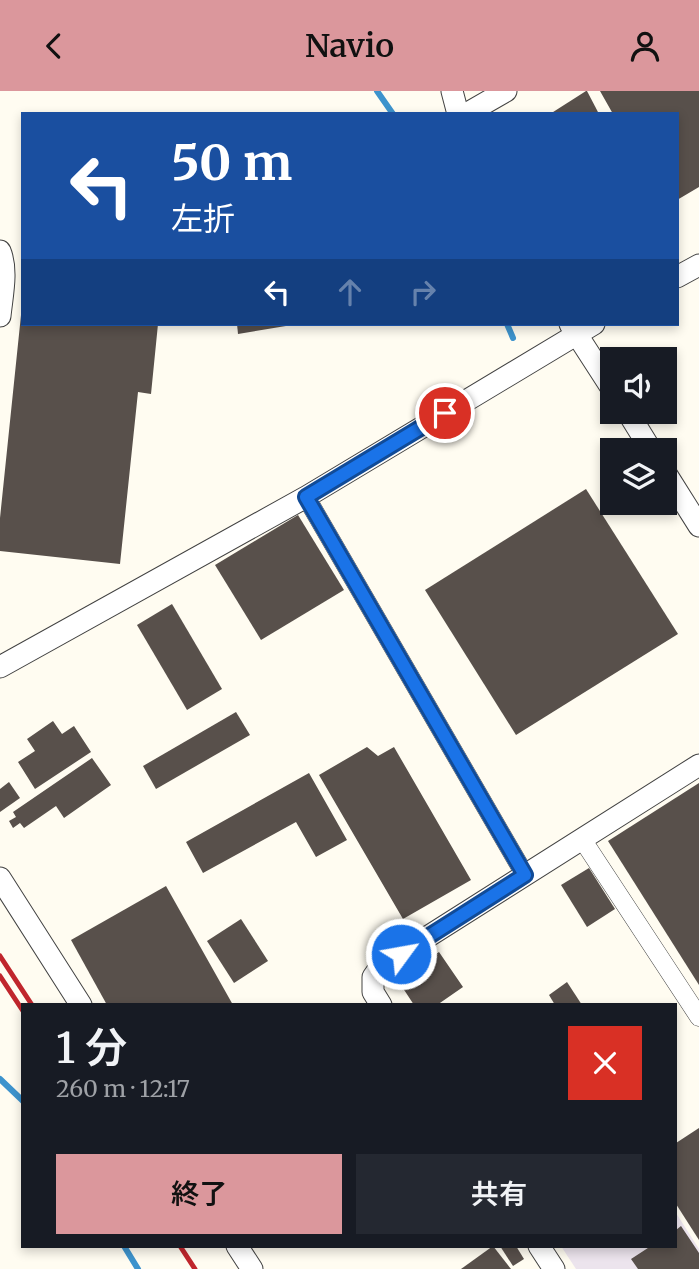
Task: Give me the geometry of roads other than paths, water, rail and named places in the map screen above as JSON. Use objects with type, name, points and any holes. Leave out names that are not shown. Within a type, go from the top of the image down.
[{"type":"street","points":[[452,91],[457,112]]},
{"type":"street","points":[[469,112],[506,91]]},
{"type":"street","points":[[0,251],[3,258],[0,316]]},
{"type":"street","points":[[679,276],[699,265]]},
{"type":"street","points":[[0,667],[306,497],[580,327],[600,366]]},
{"type":"street","points":[[677,491],[699,526]]},
{"type":"street","points":[[306,497],[525,875]]},
{"type":"street","points":[[381,1003],[373,992],[373,978],[380,967],[699,765]]},
{"type":"street","points":[[582,839],[699,1017]]},
{"type":"street","points":[[0,878],[80,1003]]},
{"type":"street","points":[[238,1248],[252,1269]]},
{"type":"street","points":[[540,1248],[554,1269]]},
{"type":"waterway","points":[[377,91],[392,112]]},
{"type":"waterway","points":[[508,326],[513,338]]},
{"type":"waterway","points":[[0,1079],[21,1099]]},
{"type":"waterway","points":[[125,1248],[138,1269]]},
{"type":"railway","points":[[0,956],[31,1003]]},
{"type":"railway","points":[[0,976],[21,1008]]},
{"type":"railway","points":[[181,1248],[195,1269]]}]
